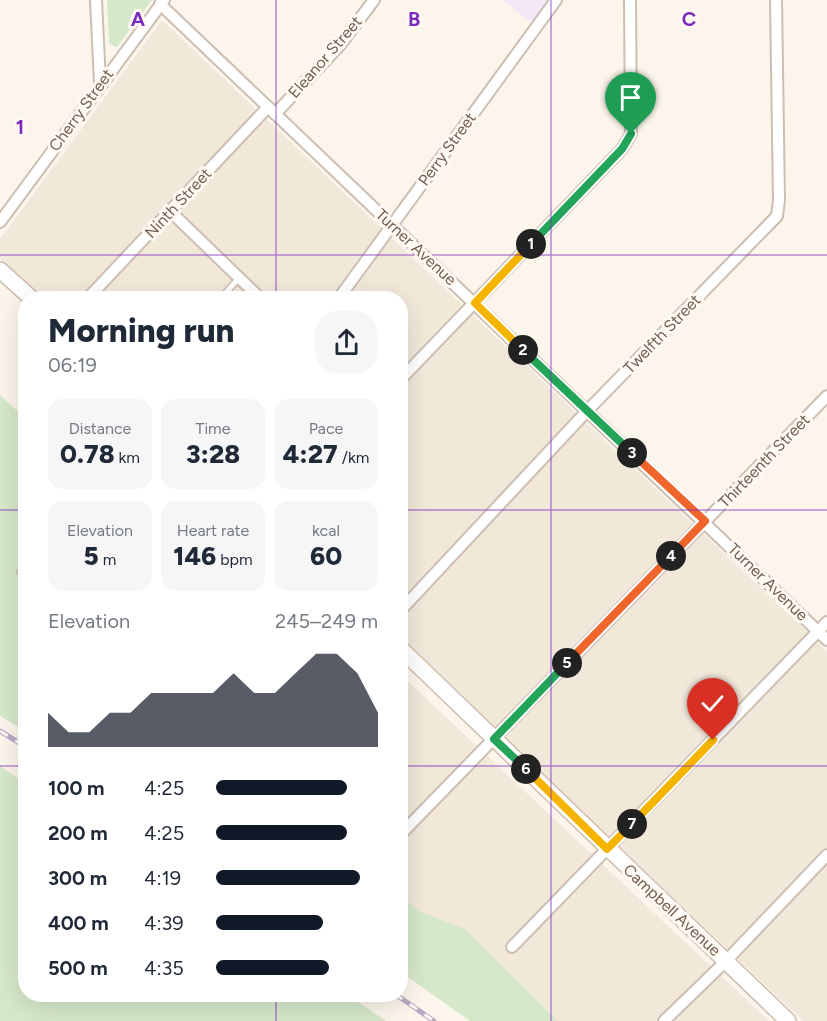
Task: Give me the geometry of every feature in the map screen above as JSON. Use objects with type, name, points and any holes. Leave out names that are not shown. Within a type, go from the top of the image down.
[{"type":"street","points":[[96,0],[100,83]]},
{"type":"street","name":"Eleanor Street","points":[[272,110],[340,45],[374,0]]},
{"type":"street","name":"Perry Street","points":[[344,291],[556,0]]},
{"type":"street","points":[[408,372],[622,149],[631,134],[630,0]]},
{"type":"street","name":"Twelfth Street","points":[[408,602],[587,411],[777,216],[779,200],[776,0]]},
{"type":"street","name":"Cherry Street","points":[[0,222],[100,83],[162,2]]},
{"type":"street","name":"Turner Avenue","points":[[162,2],[827,640]]},
{"type":"street","name":"Ninth Street","points":[[95,291],[170,211],[272,110]]},
{"type":"street","points":[[170,211],[253,291]]},
{"type":"street","points":[[0,270],[23,291]]},
{"type":"street","name":"Thirteenth Street","points":[[408,827],[827,396]]},
{"type":"street","points":[[512,947],[827,622]]},
{"type":"street","name":"Campbell Avenue","points":[[408,656],[788,1021]]},
{"type":"street","points":[[664,1021],[726,961],[827,855]]},
{"type":"lane","points":[[227,291],[239,278]]},
{"type":"shaded area","points":[[502,0],[549,0],[532,23]]},
{"type":"shaded area","points":[[162,20],[827,651],[827,1021],[803,1021],[408,646],[408,291],[34,291],[0,259],[0,239]]},
{"type":"shaded area","points":[[408,682],[769,1021],[558,1021],[465,929],[421,912],[408,902]]},
{"type":"green space","points":[[107,0],[152,0],[117,47],[109,44]]},
{"type":"green space","points":[[0,395],[18,412],[18,727],[0,716]]},
{"type":"green space","points":[[0,766],[18,778],[18,1002],[358,1002],[386,1021],[0,1021]]},
{"type":"green space","points":[[408,902],[421,912],[465,929],[558,1021],[470,1021],[408,977]]},
{"type":"railway","points":[[0,731],[18,742]]},
{"type":"railway","points":[[407,1002],[434,1021]]},
{"type":"route","points":[[631,134],[622,149],[475,303],[705,521],[494,739],[607,849],[713,740]]}]
